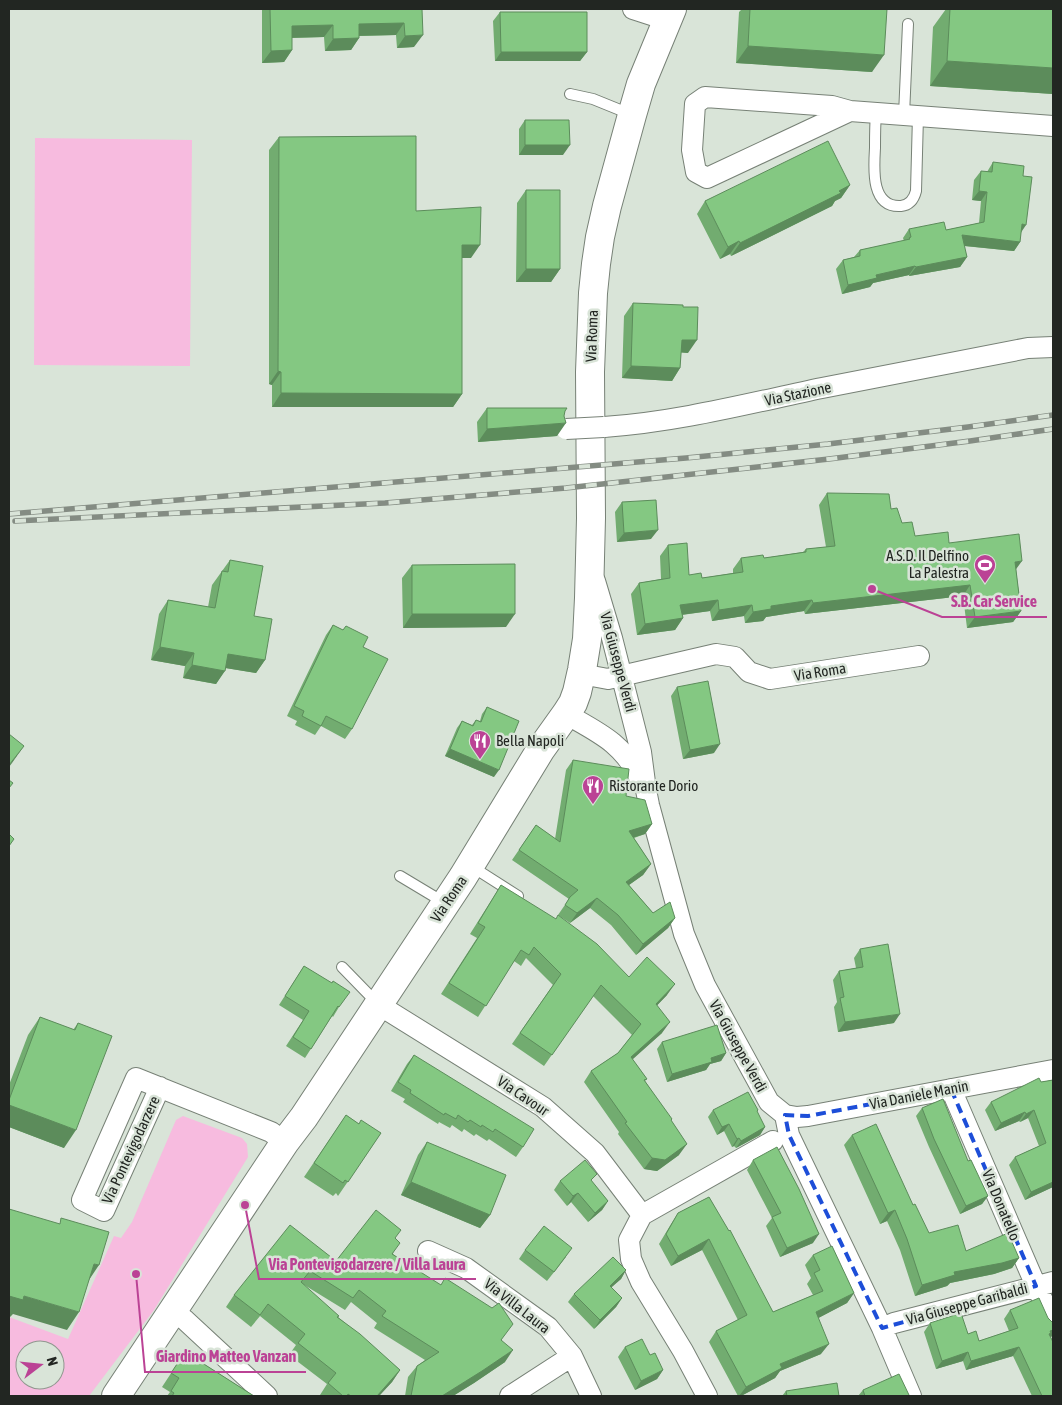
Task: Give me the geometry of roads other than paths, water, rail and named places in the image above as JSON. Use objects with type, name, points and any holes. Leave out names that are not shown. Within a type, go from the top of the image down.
[{"type":"main road","name":"Via Roma","points":[[285,1142],[304,1117],[471,866],[542,749],[573,702],[581,674],[587,639],[590,564],[590,372],[593,293],[600,237],[641,84],[669,14]]},
{"type":"main road","points":[[116,1396],[285,1142]]},
{"type":"street","points":[[633,9],[669,14]]},
{"type":"street","points":[[850,111],[708,178],[696,172],[692,150],[695,104],[705,97],[832,106],[850,111],[1053,126]]},
{"type":"street","name":"Via Stazione","points":[[566,429],[666,420],[718,411],[1028,348],[1053,339]]},
{"type":"street","name":"Via Stazione","points":[[1028,348],[1053,347]]},
{"type":"street","name":"Via Giuseppe Verdi","points":[[590,564],[622,676],[641,752],[646,790],[684,934],[705,985],[769,1102],[785,1114]]},
{"type":"street","name":"Via Roma","points":[[581,674],[608,679],[716,654],[735,657],[750,672],[770,679],[919,656]]},
{"type":"street","name":"Via Giuseppe Verdi","points":[[566,714],[617,745],[628,756],[646,790]]},
{"type":"street","name":"Via Cavour","points":[[379,1004],[543,1107],[595,1153],[642,1215]]},
{"type":"street","name":"Via Daniele Manin","points":[[785,1114],[797,1117],[808,1116],[1053,1070]]},
{"type":"street","name":"Via Pontevigodarzere","points":[[160,1088],[104,1211],[82,1200],[136,1078],[271,1132],[285,1142]]},
{"type":"street","name":"Via Donatello","points":[[951,1088],[1044,1284],[1053,1322]]},
{"type":"street","points":[[785,1114],[789,1136],[882,1328],[911,1396]]},
{"type":"street","points":[[707,1396],[683,1351],[641,1282],[631,1259],[629,1240],[642,1215],[773,1141]]},
{"type":"street","name":"Via Villa Laura","points":[[428,1251],[466,1268],[548,1327],[572,1356],[591,1396]]},
{"type":"street","name":"Via Giuseppe Garibaldi","points":[[882,1328],[894,1323],[1044,1284]]},
{"type":"street","points":[[173,1311],[267,1396]]},
{"type":"street","points":[[510,1396],[572,1356]]},
{"type":"lane","points":[[876,113],[874,179],[878,191],[883,200],[892,206],[910,204],[916,191],[908,24]]},
{"type":"lane","points":[[570,94],[593,99],[632,115]]},
{"type":"lane","points":[[471,866],[523,900]]},
{"type":"lane","points":[[400,876],[446,903]]},
{"type":"lane","points":[[342,967],[379,1004]]},
{"type":"railway","points":[[9,514],[686,458],[828,444],[1053,415]]},
{"type":"railway","points":[[15,521],[385,503],[566,488],[829,459],[1053,429]]},
{"type":"place","name":"A.S.D. Il Delfino La Palestra","points":[[985,584]]},
{"type":"place","name":"S.B. Car Service","points":[[872,589]]},
{"type":"place","name":"Bella Napoli","points":[[480,760]]},
{"type":"place","name":"Ristorante Dorio","points":[[593,805]]},
{"type":"place","name":"Via Pontevigodarzere / Villa Laura","points":[[245,1205]]},
{"type":"place","name":"Giardino Matteo Vanzan","points":[[136,1274]]}]
